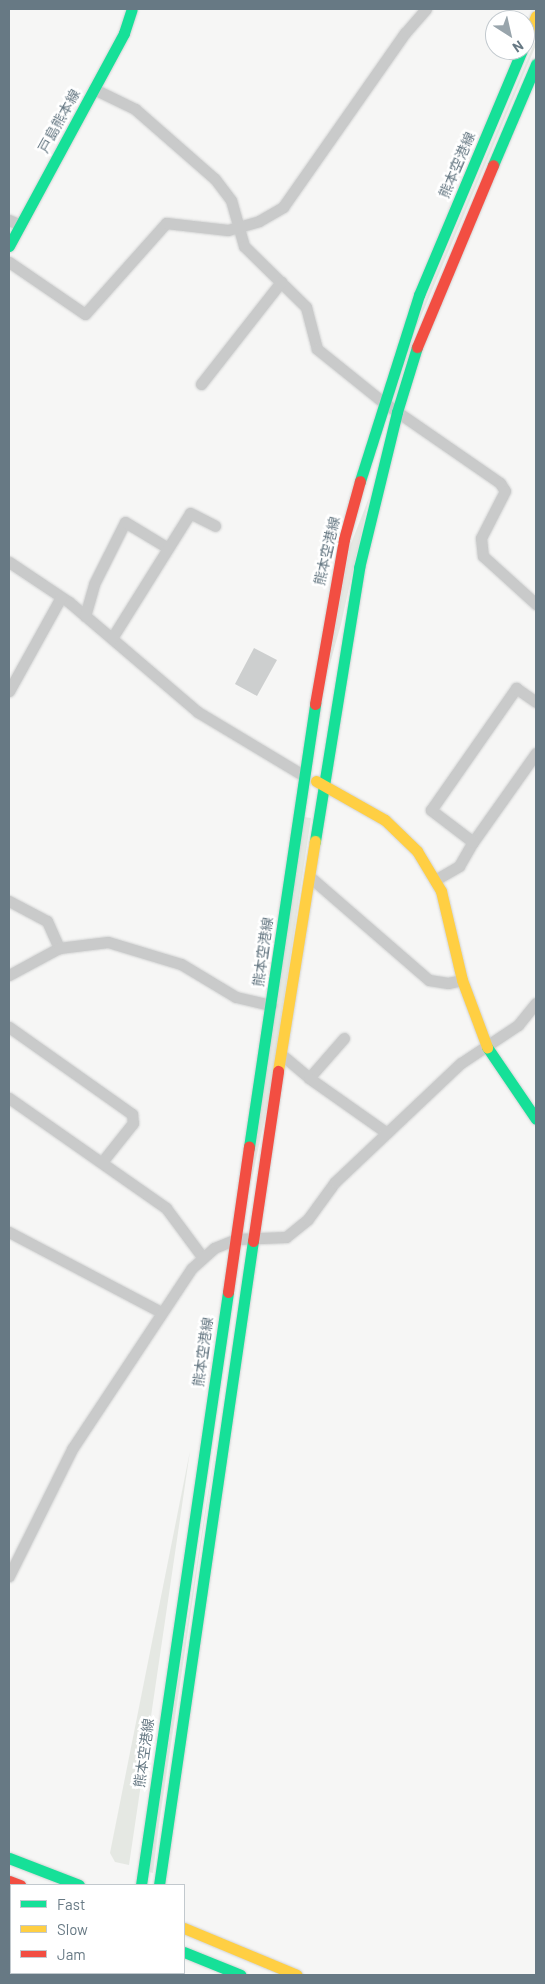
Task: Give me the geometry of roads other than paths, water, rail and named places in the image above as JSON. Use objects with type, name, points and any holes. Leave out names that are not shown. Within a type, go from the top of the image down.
[{"type":"main road","name":"戸島熊本線","points":[[9,246],[94,89],[132,9]]},
{"type":"main road","name":"熊本空港線","points":[[141,1884],[303,776],[344,539],[383,402],[419,296],[518,60]]},
{"type":"main road","points":[[158,1884],[253,1236],[349,615],[397,412],[430,312],[536,64]]},
{"type":"main road","points":[[303,776],[322,784],[401,832],[435,880],[462,980],[487,1047],[536,1119]]},
{"type":"main road","points":[[9,1858],[76,1884]]},
{"type":"main road","points":[[185,1928],[297,1975]]},
{"type":"main road","points":[[185,1952],[241,1975]]},
{"type":"street","points":[[9,262],[85,314],[166,223],[228,230],[238,228],[283,207],[405,32],[426,9]]},
{"type":"street","points":[[94,89],[136,110],[215,179],[231,200],[244,246],[311,315],[317,349],[383,402],[500,483],[505,491],[481,538],[483,556],[536,604]]},
{"type":"street","points":[[9,220],[20,226]]},
{"type":"street","points":[[201,384],[281,282]]},
{"type":"street","points":[[112,638],[190,513],[215,526]]},
{"type":"street","points":[[85,616],[94,584],[125,522],[168,548]]},
{"type":"street","points":[[9,562],[61,597],[85,616],[198,712],[303,776]]},
{"type":"street","points":[[9,691],[61,597]]},
{"type":"street","points":[[473,842],[431,810],[516,688],[536,702]]},
{"type":"street","points":[[435,880],[459,866],[473,842],[536,754]]},
{"type":"street","points":[[310,877],[429,980],[448,983],[462,980]]},
{"type":"street","points":[[9,901],[47,921],[59,948]]},
{"type":"street","points":[[9,975],[59,948],[92,942],[136,948],[189,967],[236,997],[271,1005]]},
{"type":"street","points":[[9,1576],[72,1449],[161,1312],[203,1258],[214,1248],[236,1239],[253,1236],[286,1237],[308,1219],[322,1195],[387,1133],[462,1063],[518,1025],[536,1003]]},
{"type":"street","points":[[9,1027],[132,1114],[133,1123],[102,1162]]},
{"type":"street","points":[[309,1078],[344,1038]]},
{"type":"street","points":[[282,1055],[309,1078],[387,1133]]},
{"type":"street","points":[[9,1098],[171,1212],[203,1258]]},
{"type":"street","points":[[9,1232],[161,1312]]}]
